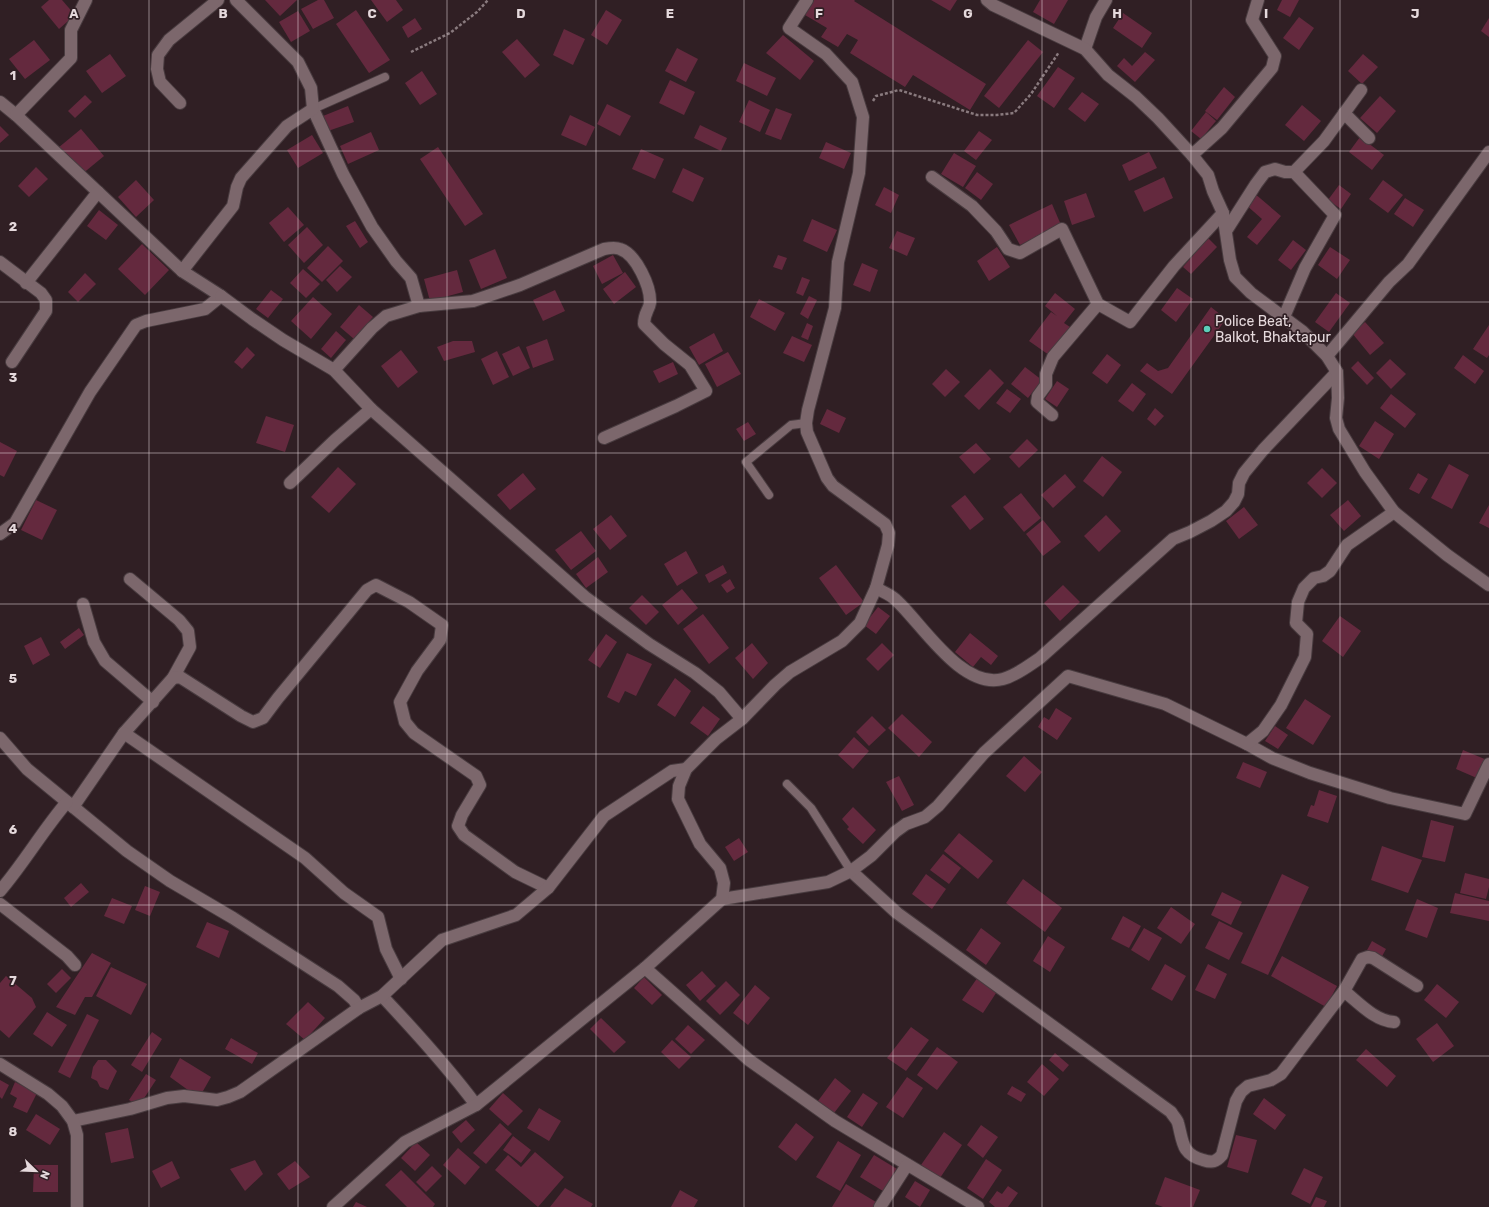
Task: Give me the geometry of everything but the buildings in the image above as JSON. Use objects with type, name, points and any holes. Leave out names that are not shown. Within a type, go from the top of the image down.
[{"type":"street","points":[[16,115],[71,58],[71,30],[86,0]]},
{"type":"street","points":[[180,103],[160,82],[157,69],[158,55],[169,40],[218,0]]},
{"type":"street","points":[[236,0],[298,62],[311,88],[313,109],[343,174],[372,227],[396,261],[411,278],[419,306]]},
{"type":"street","points":[[987,0],[1085,49],[1108,75],[1136,97],[1158,118],[1192,155],[1208,175],[1223,214],[1230,260],[1235,277],[1251,293],[1284,316],[1302,332],[1326,356],[1337,372],[1338,398],[1336,418],[1339,429],[1365,472],[1394,512],[1447,556],[1489,585]]},
{"type":"street","points":[[1085,49],[1096,17],[1106,0]]},
{"type":"street","points":[[1192,155],[1222,128],[1272,68],[1275,56],[1252,20],[1258,0]]},
{"type":"street","points":[[722,899],[724,883],[720,868],[700,844],[678,798],[679,786],[686,769],[716,738],[742,719],[775,684],[785,676],[842,641],[860,623],[876,588],[888,545],[889,533],[885,524],[833,486],[827,478],[807,432],[806,422],[808,410],[835,308],[838,262],[859,173],[863,117],[852,82],[826,54],[789,28],[805,1]]},
{"type":"street","points":[[1226,231],[1250,192],[1265,172],[1275,169],[1285,172],[1294,172],[1324,141],[1361,90]]},
{"type":"street","points":[[0,102],[16,115],[182,271],[221,296],[271,332],[334,370],[371,409],[585,597],[649,644],[695,673],[719,692],[742,719]]},
{"type":"street","points":[[182,271],[233,206],[237,187],[241,178],[287,126],[313,109]]},
{"type":"street","points":[[1344,114],[1369,138]]},
{"type":"street","points":[[1326,356],[1389,282],[1408,264],[1489,152]]},
{"type":"street","points":[[1284,316],[1305,268],[1335,215],[1294,172]]},
{"type":"street","points":[[932,177],[972,206],[996,231],[1008,250],[1020,253],[1062,229],[1098,304],[1130,322],[1174,266],[1223,214]]},
{"type":"street","points":[[26,283],[98,192]]},
{"type":"street","points":[[334,370],[372,328],[386,316],[419,306],[473,301],[520,284],[604,248],[620,248],[633,258],[647,285],[650,304],[644,316],[644,324],[664,344],[690,365],[706,391],[604,438]]},
{"type":"street","points":[[0,262],[41,293],[46,300],[46,311],[12,362]]},
{"type":"street","points":[[0,534],[15,523],[90,392],[136,325],[146,321],[205,309],[221,296]]},
{"type":"street","points":[[1052,415],[1037,402],[1038,396],[1046,385],[1046,374],[1053,357],[1098,304]]},
{"type":"street","points":[[876,588],[896,600],[947,656],[968,672],[983,679],[1001,679],[1018,673],[1040,658],[1174,539],[1211,521],[1226,511],[1234,502],[1238,494],[1239,483],[1244,473],[1263,450],[1337,372]]},
{"type":"street","points":[[290,482],[371,409]]},
{"type":"street","points":[[1247,744],[1263,731],[1281,705],[1305,657],[1307,634],[1296,623],[1298,602],[1304,588],[1314,578],[1323,576],[1330,571],[1347,545],[1394,512]]},
{"type":"street","points":[[0,892],[36,841],[70,804],[124,733],[173,678],[190,647],[188,631],[179,620],[130,579]]},
{"type":"street","points":[[173,678],[180,677],[253,722],[263,718],[367,590],[376,585],[409,602],[442,625],[440,640],[417,671],[400,702],[405,722],[414,733],[476,776],[480,786],[462,815],[458,826],[464,835],[515,872],[548,888]]},
{"type":"street","points":[[84,604],[94,642],[105,661],[153,702]]},
{"type":"street","points":[[333,1207],[405,1142],[476,1105],[645,968],[722,899],[828,882],[851,871],[871,856],[895,832],[906,824],[925,817],[938,806],[984,753],[1068,676],[1165,704],[1247,744],[1272,758],[1310,773],[1390,798],[1465,814],[1489,764]]},
{"type":"street","points":[[124,733],[305,858],[344,893],[378,918],[386,949],[401,979]]},
{"type":"street","points":[[0,738],[27,769],[127,851],[170,881],[233,918],[338,986],[354,1000],[360,1008]]},
{"type":"street","points":[[73,1121],[130,1109],[167,1098],[184,1096],[217,1100],[228,1098],[240,1092],[360,1008],[382,996],[442,940],[516,915],[548,888],[604,816],[672,771],[686,769]]},
{"type":"street","points":[[851,871],[897,913],[1171,1112],[1177,1122],[1180,1139],[1185,1149],[1195,1157],[1210,1162],[1217,1161],[1222,1155],[1236,1101],[1241,1092],[1248,1086],[1271,1080],[1281,1074],[1344,992],[1362,959],[1368,957],[1379,962],[1416,986]]},
{"type":"street","points":[[0,904],[67,956],[75,965]]},
{"type":"street","points":[[645,968],[749,1060],[835,1121],[978,1207]]},
{"type":"street","points":[[1344,992],[1378,1018],[1386,1022],[1394,1022]]},
{"type":"street","points":[[382,996],[455,1076],[476,1105]]},
{"type":"street","points":[[0,1064],[48,1094],[62,1106],[73,1121],[77,1135],[77,1207]]},
{"type":"street","points":[[880,1207],[907,1165]]},
{"type":"lane","points":[[313,109],[386,77]]},
{"type":"lane","points":[[769,495],[746,462],[791,425],[806,422]]},
{"type":"lane","points":[[787,784],[811,808],[851,871]]},
{"type":"path","points":[[411,52],[450,33],[477,12],[488,0]]},
{"type":"path","points":[[863,117],[876,96],[899,90],[977,115],[997,115],[1014,112],[1031,94],[1067,41]]},
{"type":"place","name":"Police Beat, Balkot, Bhaktapur","points":[[1207,329]]}]
